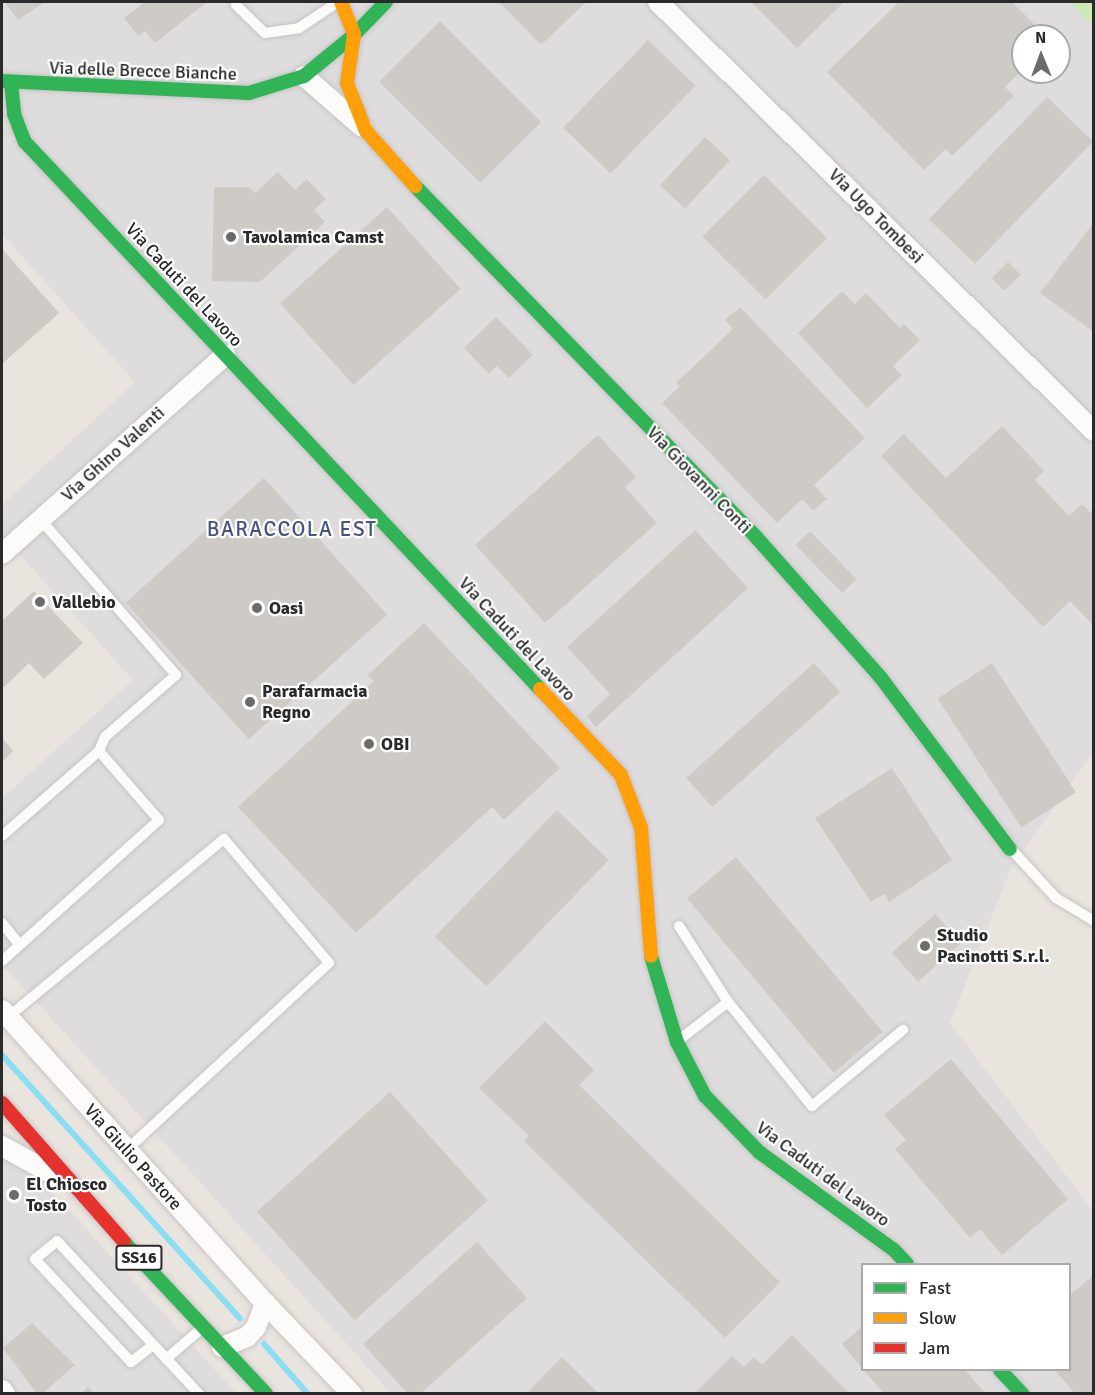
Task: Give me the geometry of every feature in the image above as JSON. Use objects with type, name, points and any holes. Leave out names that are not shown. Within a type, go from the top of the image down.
[{"type":"street","points":[[339,2],[354,35]]},
{"type":"street","name":"Via delle Brecce Bianche","points":[[6,82],[249,93],[304,75],[354,35],[386,2]]},
{"type":"street","name":"Via Ugo Tombesi","points":[[658,2],[1094,431]]},
{"type":"street","name":"Via Giovanni Conti","points":[[354,35],[347,83],[366,131]]},
{"type":"street","name":"Via Giovanni Conti","points":[[304,75],[366,131],[459,235],[756,537],[881,678],[1010,849]]},
{"type":"street","name":"Via Caduti del Lavoro","points":[[6,82],[14,114],[25,142],[621,776],[641,828],[648,938],[658,988],[677,1042],[705,1096],[759,1152],[894,1250],[906,1263]]},
{"type":"street","name":"Via Ghino Valenti","points":[[2,554],[225,355]]},
{"type":"street","name":"Via Giulio Pastore","points":[[5,1014],[265,1303],[352,1394]]},
{"type":"street","name":"SS16","points":[[2,1103],[75,1188],[266,1394]]},
{"type":"street","name":"SS16","points":[[2,1126],[56,1166]]},
{"type":"street","points":[[2,1146],[75,1188]]},
{"type":"street","points":[[222,1347],[247,1336],[256,1327],[265,1303]]},
{"type":"street","points":[[1001,1371],[1022,1394]]},
{"type":"street","points":[[2,1390],[5,1394]]},
{"type":"lane","points":[[236,5],[265,33],[299,28],[339,2]]},
{"type":"lane","points":[[2,836],[99,751],[105,736],[176,675],[40,519]]},
{"type":"lane","points":[[2,961],[159,820],[99,751]]},
{"type":"lane","points":[[5,1014],[224,840],[329,963],[126,1150]]},
{"type":"lane","points":[[1010,849],[1056,898],[1094,921]]},
{"type":"lane","points":[[2,923],[20,945]]},
{"type":"lane","points":[[679,926],[728,1002],[812,1106],[903,1030]]},
{"type":"lane","points":[[677,1042],[728,1002]]},
{"type":"lane","points":[[153,1345],[131,1362],[35,1259],[57,1240],[199,1394]]},
{"type":"lane","points":[[166,1359],[203,1327]]},
{"type":"shaded area","points":[[2,2],[1070,2],[1093,26],[1093,753],[1011,868],[950,1023],[1093,1211],[1093,1393],[391,1393],[2,964],[2,798],[133,680],[2,535],[2,505],[135,382],[2,234]]},
{"type":"shaded area","points":[[2,1155],[34,1172],[236,1393],[2,1393]]},
{"type":"green space","points":[[1070,2],[1093,2],[1093,26]]},
{"type":"building","points":[[5,2],[45,2],[18,20]]},
{"type":"building","points":[[145,2],[207,2],[155,43],[145,31],[138,36],[124,18]]},
{"type":"building","points":[[499,2],[586,2],[541,45]]},
{"type":"building","points":[[751,2],[844,2],[797,48]]},
{"type":"building","points":[[899,2],[1012,2],[1034,24],[1011,24],[1011,81],[1005,87],[1014,96],[952,156],[946,149],[924,170],[827,72]]},
{"type":"building","points":[[440,21],[541,122],[480,183],[379,82]]},
{"type":"building","points":[[648,40],[695,86],[611,174],[563,128]]},
{"type":"building","points":[[1047,97],[1093,141],[975,264],[929,219]]},
{"type":"building","points":[[705,137],[730,160],[685,208],[660,185]]},
{"type":"building","points":[[278,172],[295,190],[307,179],[326,199],[314,210],[325,222],[260,282],[212,281],[214,187],[249,187],[255,193]]},
{"type":"building","points":[[764,175],[827,238],[765,299],[702,237]]},
{"type":"building","points":[[387,207],[461,289],[354,385],[280,303]]},
{"type":"building","points":[[1094,222],[1094,332],[1040,293]]},
{"type":"building","points":[[2,249],[59,313],[2,364]]},
{"type":"building","points":[[1008,262],[1021,275],[1004,291],[992,278]]},
{"type":"building","points":[[842,291],[855,304],[866,293],[900,328],[904,324],[920,340],[893,366],[902,375],[867,408],[798,333]]},
{"type":"building","points":[[740,307],[865,438],[814,485],[827,499],[813,511],[802,499],[777,523],[662,403],[680,386],[676,383],[733,329],[725,320]]},
{"type":"building","points":[[496,317],[533,355],[509,378],[497,366],[489,374],[464,348]]},
{"type":"building","points":[[1002,426],[1044,471],[1035,480],[1069,516],[1082,504],[1094,516],[1094,626],[1070,601],[1043,627],[881,456],[904,434],[946,478]]},
{"type":"building","points":[[598,435],[636,477],[625,487],[657,523],[545,623],[475,545]]},
{"type":"building","name":"Oasi","points":[[264,478],[387,615],[249,739],[126,602]]},
{"type":"building","points":[[695,530],[748,588],[596,727],[587,716],[610,694],[567,647]]},
{"type":"building","points":[[810,531],[857,579],[842,593],[796,545]]},
{"type":"building","points":[[34,591],[83,643],[44,679],[29,663],[2,689],[2,621]]},
{"type":"building","name":"OBI","points":[[424,623],[560,768],[504,820],[492,807],[356,933],[238,807],[374,681],[368,675]]},
{"type":"building","points":[[814,663],[840,692],[712,807],[686,778]]},
{"type":"building","points":[[992,663],[1076,792],[1021,828],[937,698]]},
{"type":"building","points":[[2,738],[13,751],[2,762]]},
{"type":"building","points":[[892,768],[952,860],[889,902],[884,894],[871,902],[815,818]]},
{"type":"building","points":[[557,810],[609,860],[487,987],[435,937]]},
{"type":"building","points":[[736,857],[883,1032],[834,1073],[687,898]]},
{"type":"building","name":"Studio Pacinotti S.r.l.","points":[[935,914],[961,943],[918,982],[892,953]]},
{"type":"building","points":[[545,1021],[594,1070],[579,1085],[780,1282],[725,1338],[524,1141],[529,1136],[479,1088]]},
{"type":"building","points":[[951,1059],[1068,1199],[1002,1255],[980,1229],[970,1238],[895,1149],[906,1140],[884,1115]]},
{"type":"building","points":[[390,1092],[488,1200],[355,1320],[257,1212]]},
{"type":"building","points":[[477,1242],[527,1298],[420,1394],[408,1394],[363,1344]]},
{"type":"building","points":[[1094,1275],[1094,1394],[1075,1394],[1056,1371],[1071,1371],[1071,1294]]},
{"type":"building","points":[[32,1323],[75,1365],[42,1394],[37,1394],[3,1348]]},
{"type":"building","points":[[861,1328],[861,1367],[842,1344]]},
{"type":"building","points":[[792,1335],[850,1394],[694,1394],[732,1356],[744,1367],[754,1357],[762,1365]]},
{"type":"building","points":[[562,1357],[599,1394],[526,1394]]},
{"type":"building","points":[[865,1371],[966,1371],[986,1394],[884,1394]]},
{"type":"building","points":[[88,1387],[94,1394],[81,1394]]},
{"type":"waterway","points":[[2,1055],[240,1318]]},
{"type":"waterway","points":[[264,1344],[308,1394]]},
{"type":"traffic: fast","points":[[2,81],[249,93],[304,76],[354,35],[386,2]]},
{"type":"traffic: fast","points":[[11,83],[14,114],[25,142],[540,689]]},
{"type":"traffic: fast","points":[[415,186],[756,537],[881,678],[1010,849]]},
{"type":"traffic: fast","points":[[651,956],[677,1042],[705,1096],[759,1152],[894,1250],[906,1263]]},
{"type":"traffic: fast","points":[[124,1242],[266,1394]]},
{"type":"traffic: fast","points":[[1001,1371],[1022,1394]]},
{"type":"traffic: slow","points":[[341,2],[354,35],[347,83],[366,131],[415,186]]},
{"type":"traffic: slow","points":[[540,689],[621,775],[641,828],[651,956]]},
{"type":"traffic: jam","points":[[2,1103],[124,1242]]},
{"type":"place","name":"Tavolamica Camst","points":[[231,237]]},
{"type":"place","name":"Vallebio","points":[[40,602]]},
{"type":"place","name":"Oasi","points":[[257,608]]},
{"type":"place","name":"Parafarmacia Regno","points":[[250,702]]},
{"type":"place","name":"OBI","points":[[369,744]]},
{"type":"place","name":"Studio Pacinotti S.r.l.","points":[[925,946]]},
{"type":"place","name":"El Chiosco Tosto","points":[[14,1195]]},
{"type":"district","name":"BARACCOLA EST","points":[[292,529]]}]
